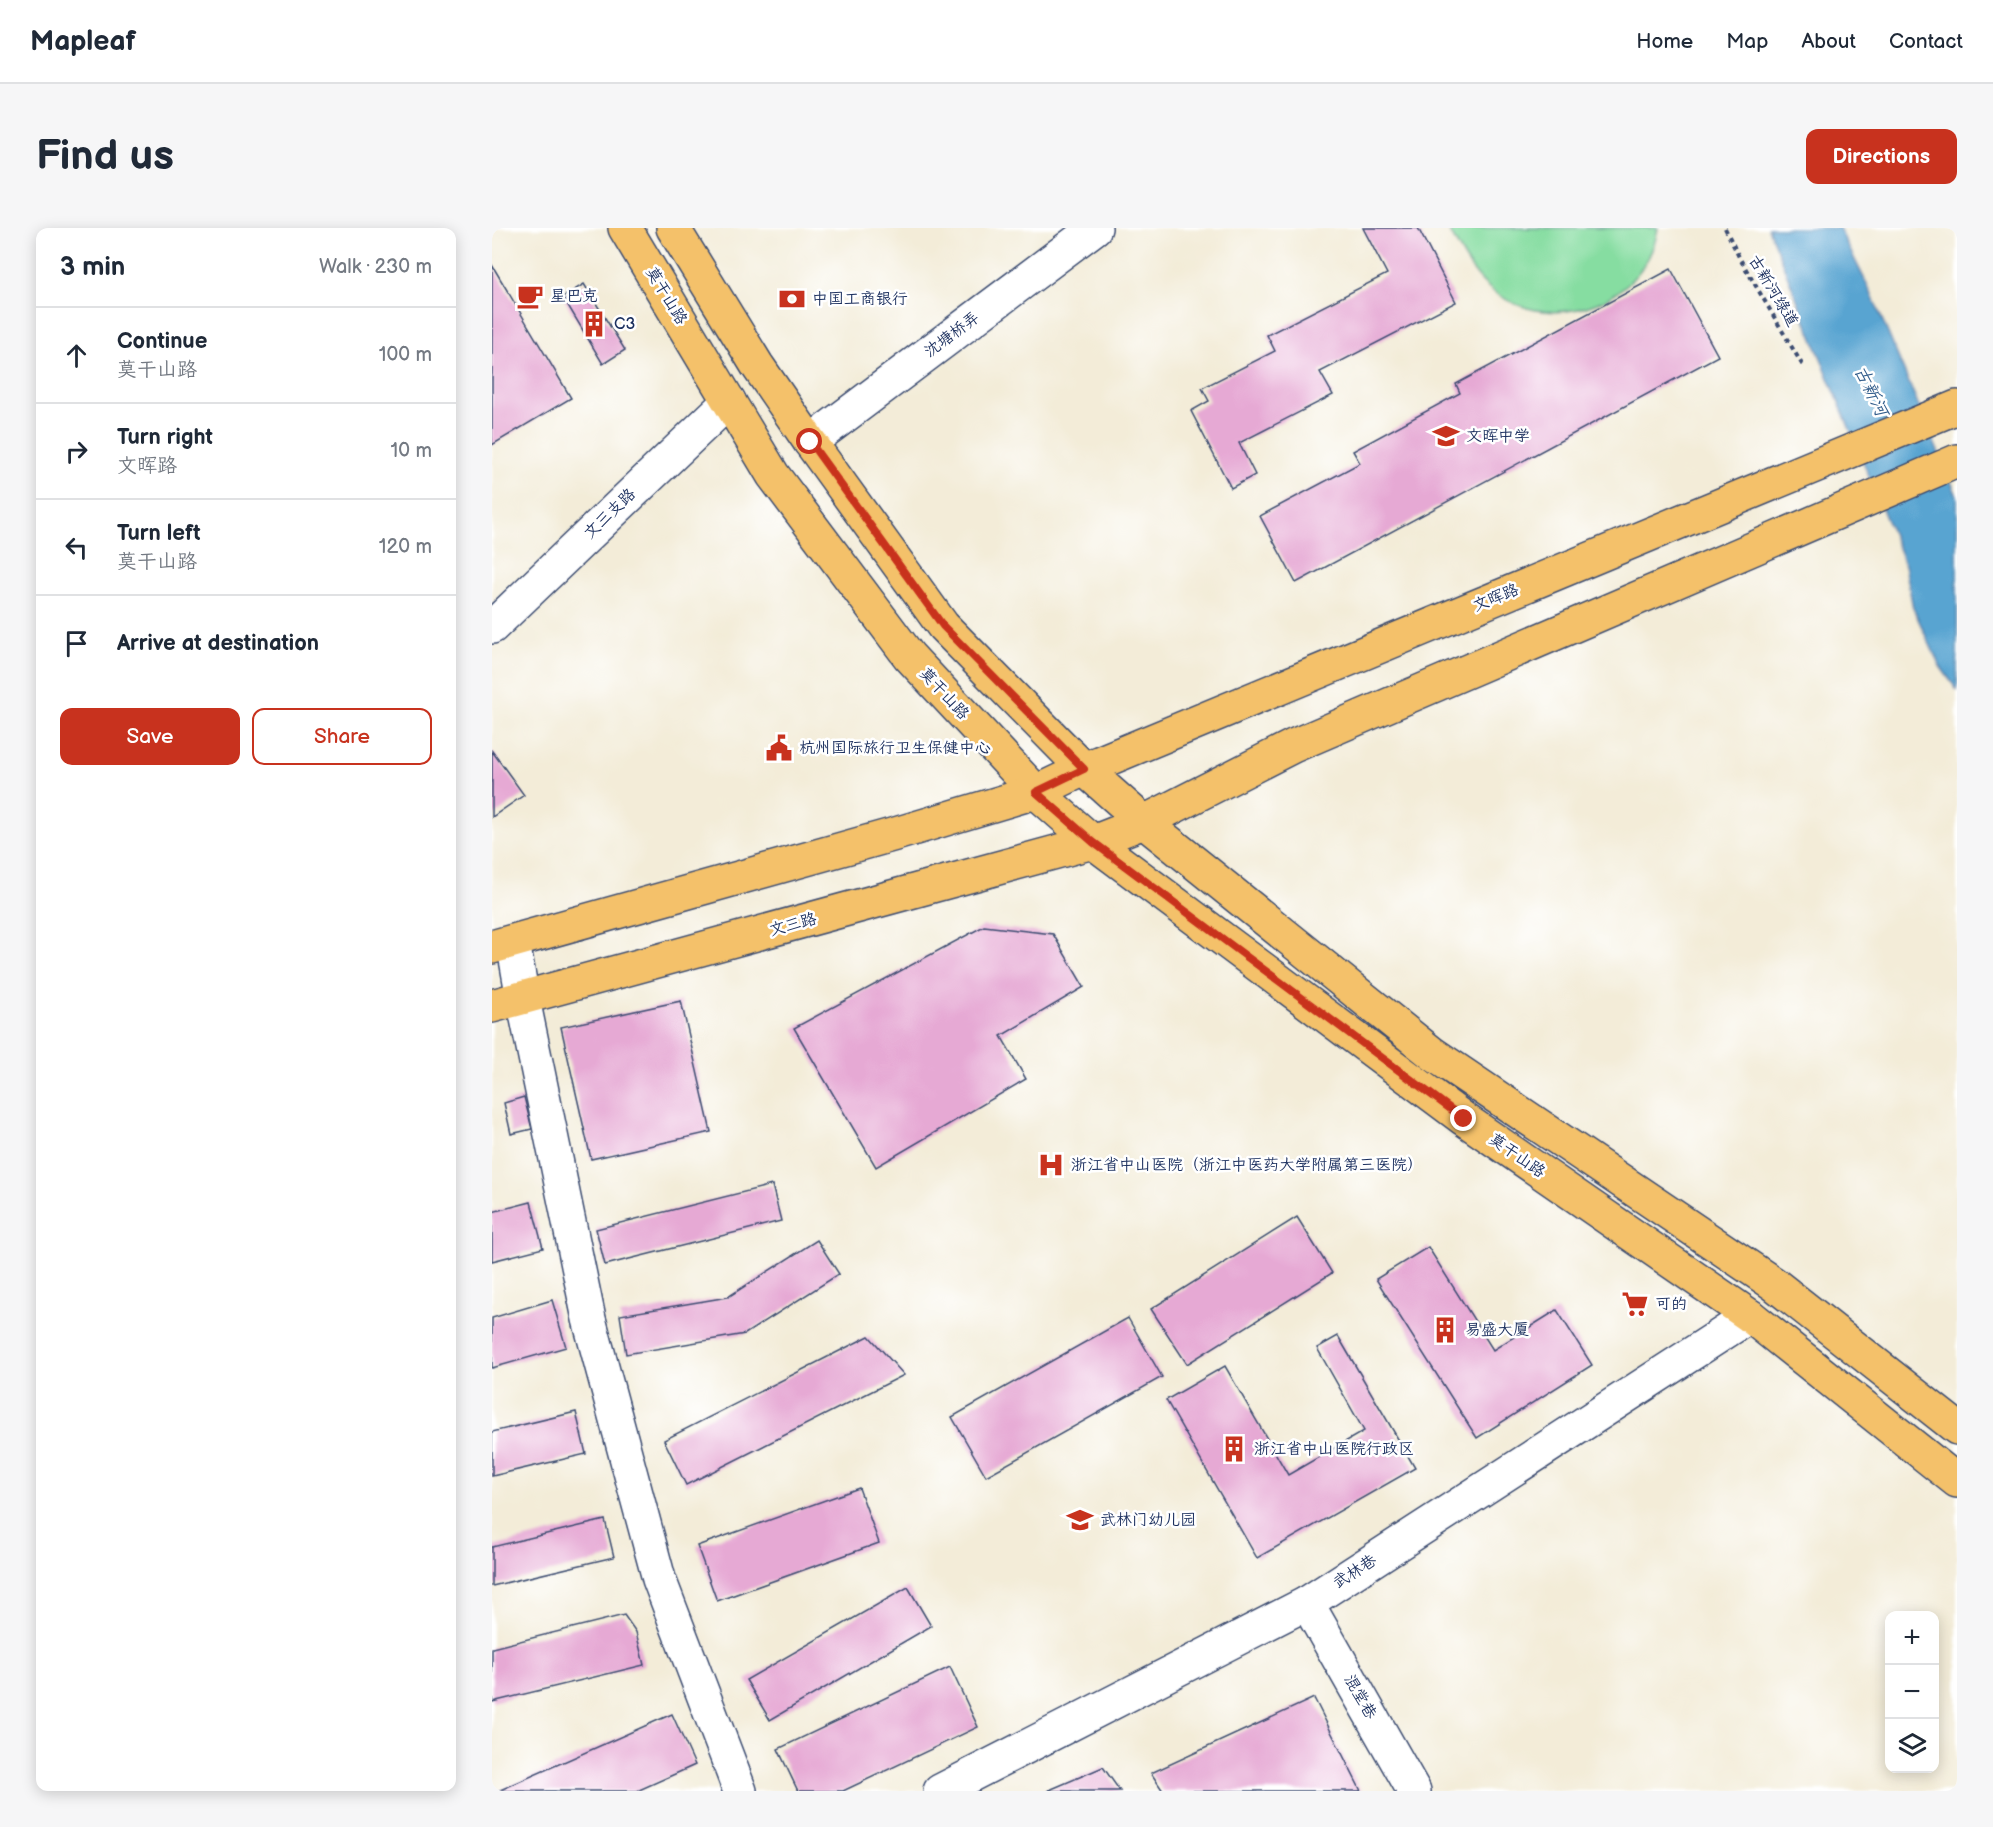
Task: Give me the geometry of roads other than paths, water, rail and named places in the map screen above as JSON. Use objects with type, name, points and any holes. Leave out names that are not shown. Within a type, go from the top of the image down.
[{"type":"main road","name":"莫干山路","points":[[625,228],[774,475],[909,656],[1036,792],[1093,842],[1464,1119],[1750,1317],[1957,1481]]},
{"type":"main road","points":[[672,228],[757,365],[943,626],[1084,769],[1144,822],[1433,1054],[1774,1284],[1957,1428]]},
{"type":"main road","name":"文晖路","points":[[1036,792],[1084,769],[1945,412]]},
{"type":"main road","points":[[1093,842],[1144,822],[1293,746],[1956,461]]},
{"type":"main road","points":[[503,945],[1036,792]]},
{"type":"main road","name":"文三路","points":[[507,1003],[1093,842]]},
{"type":"street","name":"沈塘桥弄","points":[[810,442],[1095,228]]},
{"type":"street","name":"文三支路","points":[[492,627],[729,401]]},
{"type":"street","points":[[503,945],[507,1003],[658,1579],[740,1791]]},
{"type":"street","name":"武林巷","points":[[940,1791],[1307,1603],[1750,1317]]},
{"type":"street","name":"混堂巷","points":[[1307,1603],[1414,1791]]},
{"type":"water","name":"古新河","points":[[1768,228],[1839,228],[1868,286],[1957,496],[1957,690],[1940,666],[1913,608],[1905,565]]},
{"type":"place","name":"星巴克","points":[[530,296]]},
{"type":"place","name":"中国工商银行","points":[[792,299]]},
{"type":"place","name":"C3","points":[[594,324]]},
{"type":"place","name":"文晖中学","points":[[1446,436]]},
{"type":"place","name":"杭州国际旅行卫生保健中心","points":[[779,748]]},
{"type":"place","name":"浙江省中山医院（浙江中医药大学附属第三医院）","points":[[1051,1165]]},
{"type":"place","name":"可的","points":[[1635,1304]]},
{"type":"place","name":"易盛大厦","points":[[1445,1330]]},
{"type":"place","name":"浙江省中山医院行政区","points":[[1234,1449]]},
{"type":"place","name":"武林门幼儿园","points":[[1080,1520]]}]
